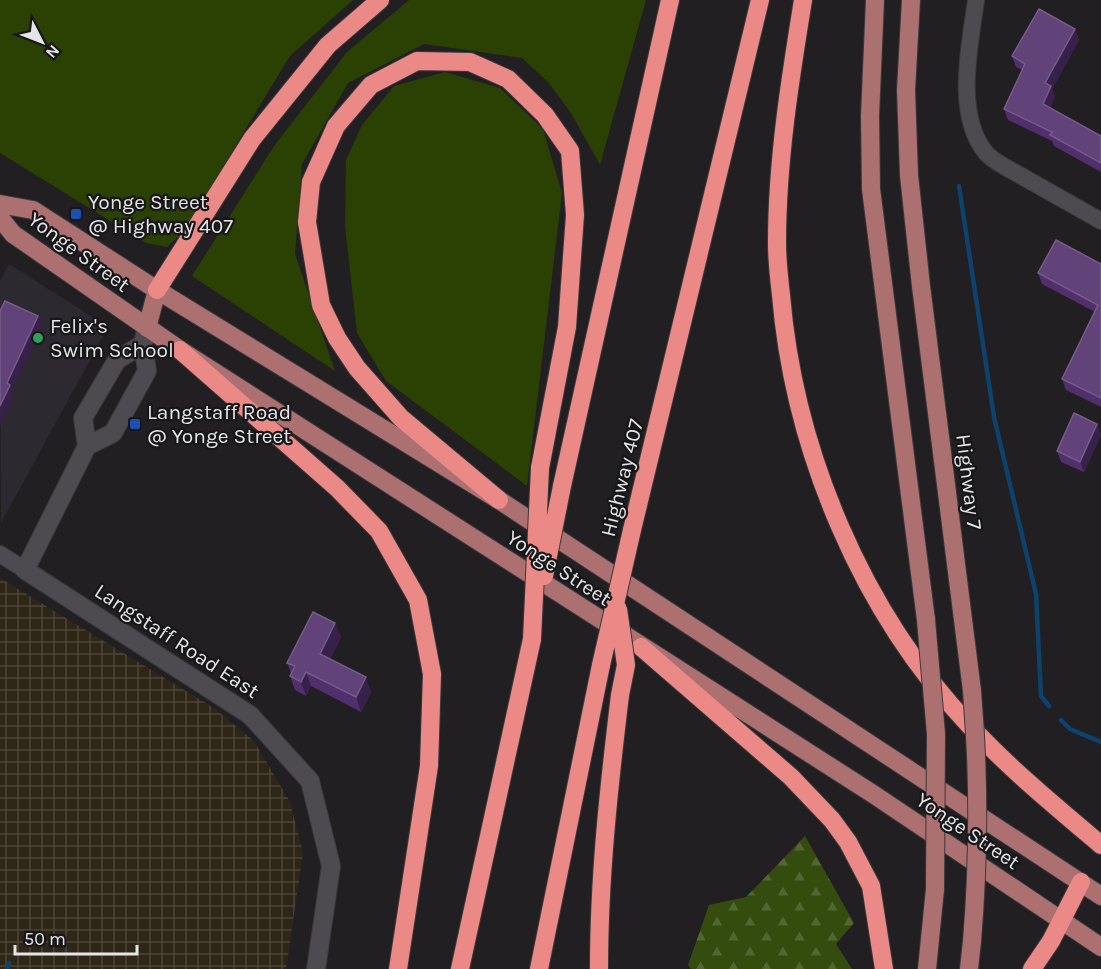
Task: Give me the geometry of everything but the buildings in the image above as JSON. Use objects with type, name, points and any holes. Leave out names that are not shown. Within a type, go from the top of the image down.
[{"type":"highway","points":[[157,290],[252,139],[328,45],[380,0]]},
{"type":"highway","points":[[460,969],[532,639],[562,486],[670,0]]},
{"type":"highway","name":"Highway 407","points":[[539,969],[632,530],[760,0]]},
{"type":"highway","points":[[803,0],[789,85],[780,165],[777,245],[784,336],[807,439],[851,554],[887,618],[928,676],[969,726],[1041,794],[1101,845]]},
{"type":"highway","points":[[499,500],[401,418],[357,368],[337,338],[321,305],[308,222],[311,182],[336,126],[370,85],[417,61],[470,62],[508,79],[545,115],[570,151],[575,215],[567,327],[540,468],[532,639]]},
{"type":"highway","points":[[180,350],[337,488],[380,531],[418,600],[432,674],[429,766],[398,969]]},
{"type":"highway","points":[[598,969],[605,823],[620,695],[626,665],[617,596]]},
{"type":"highway","points":[[641,647],[791,777],[832,820],[848,842],[871,886],[884,969]]},
{"type":"highway","points":[[1032,969],[1081,882]]},
{"type":"main road","points":[[875,0],[871,80],[871,189],[926,620],[936,734],[935,889],[927,969]]},
{"type":"main road","name":"Highway 7","points":[[911,0],[906,90],[909,175],[977,747],[978,827],[969,969]]},
{"type":"main road","name":"Yonge Street","points":[[0,204],[33,210],[157,290],[499,500],[1101,896]]},
{"type":"main road","name":"Yonge Street","points":[[0,218],[14,234],[145,336],[180,350],[873,794],[1101,947]]},
{"type":"main road","points":[[145,336],[157,290]]},
{"type":"street","points":[[976,0],[968,56],[968,103],[978,138],[987,154],[1101,221]]},
{"type":"street","points":[[25,570],[87,446],[83,418],[117,360],[145,336]]},
{"type":"street","points":[[87,446],[113,433],[147,371],[145,336]]},
{"type":"street","name":"Langstaff Road East","points":[[0,554],[250,715],[310,781],[331,866],[316,969]]},
{"type":"shaded area","points":[[9,264],[108,327],[1,523],[0,281]]},
{"type":"shaded area","points":[[0,578],[214,708],[254,741],[290,802],[303,853],[286,969],[0,969]]},
{"type":"green space","points":[[0,0],[353,0],[290,56],[183,232],[167,247],[146,243],[0,153]]},
{"type":"green space","points":[[409,0],[646,0],[600,165],[571,113],[549,83],[522,58],[424,44],[348,83],[302,164],[295,254],[335,371],[192,276],[274,146],[347,52]]},
{"type":"green space","points":[[445,72],[500,88],[543,129],[562,193],[527,486],[386,381],[357,333],[345,226],[346,160],[362,125],[394,86]]},
{"type":"green space","points":[[805,836],[854,923],[836,944],[852,969],[691,969],[688,965],[709,905],[746,897]]},
{"type":"waterway","points":[[959,186],[994,417],[1036,594],[1041,696],[1049,706]]},
{"type":"waterway","points":[[1061,720],[1070,729],[1101,742]]},
{"type":"waterway","points":[[7,969],[9,963]]},
{"type":"place","name":"Yonge Street @ Highway 407","points":[[76,214]]},
{"type":"place","name":"Felix's Swim School","points":[[38,338]]},
{"type":"place","name":"Langstaff Road @ Yonge Street","points":[[135,424]]}]
